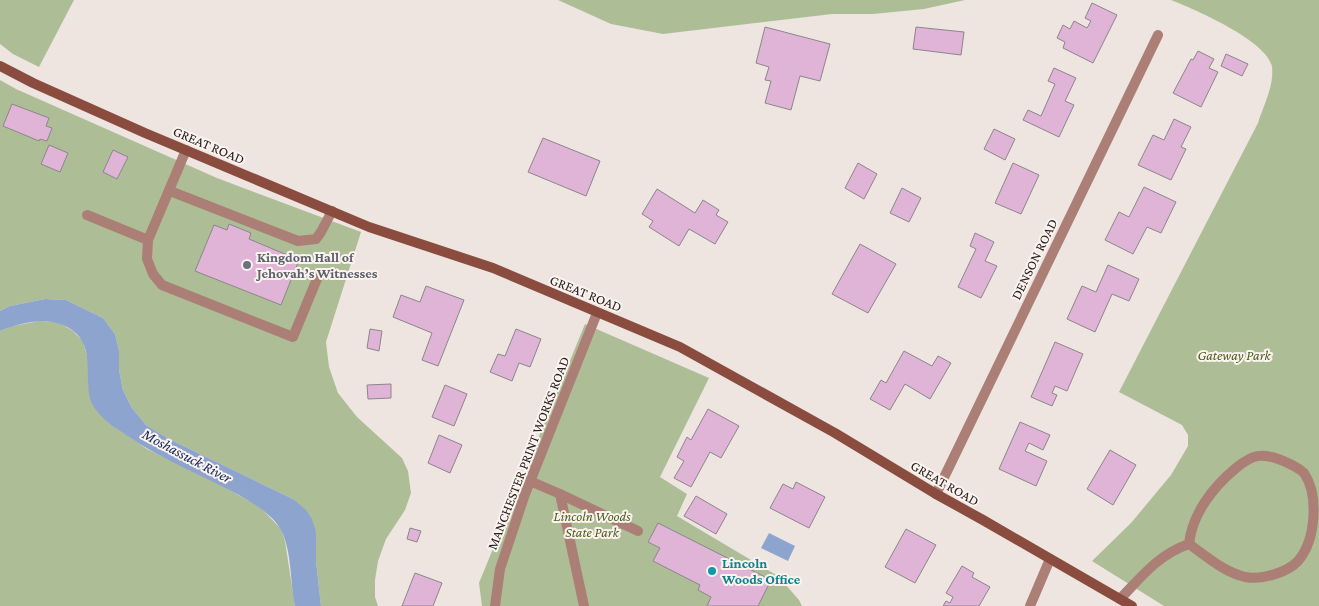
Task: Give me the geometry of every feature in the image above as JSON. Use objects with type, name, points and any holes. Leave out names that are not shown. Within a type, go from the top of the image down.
[{"type":"main road","name":"GREAT ROAD","points":[[0,66],[33,83],[186,150],[369,227],[493,268],[597,313],[640,329],[698,357],[835,433],[936,494],[1132,606]]},
{"type":"street","name":"DENSON ROAD","points":[[936,494],[1158,35]]},
{"type":"street","points":[[186,150],[148,240],[147,258],[153,274],[162,284],[293,336],[319,274]]},
{"type":"street","points":[[170,191],[298,241],[316,239],[322,232],[332,211]]},
{"type":"street","points":[[87,215],[148,240]]},
{"type":"street","name":"MANCHESTER PRINT WORKS ROAD","points":[[495,606],[500,568],[530,481],[597,313]]},
{"type":"street","points":[[1259,455],[1273,457],[1288,463],[1304,473],[1311,483],[1316,496],[1314,531],[1309,544],[1297,562],[1286,569],[1270,575],[1245,577],[1225,570],[1189,544],[1193,524],[1205,502],[1225,478],[1242,463],[1259,455]]},
{"type":"street","points":[[530,481],[638,531]]},
{"type":"street","points":[[560,494],[584,606]]},
{"type":"street","points":[[1120,599],[1157,561],[1176,548],[1189,544]]},
{"type":"street","points":[[1030,606],[1050,559]]},
{"type":"green space","points":[[0,0],[74,0],[39,67],[13,54],[0,44]]},
{"type":"green space","points":[[558,0],[965,0],[924,9],[873,14],[832,14],[663,34],[611,24]]},
{"type":"green space","name":"Gateway Park","points":[[1171,0],[1319,0],[1319,606],[1164,606],[1092,561],[1131,523],[1171,475],[1188,446],[1188,435],[1182,425],[1119,392],[1258,123],[1272,82],[1272,67],[1267,57],[1258,47],[1229,27]]},
{"type":"green space","points":[[0,80],[16,89],[217,178],[361,232],[326,342],[329,367],[338,393],[357,417],[402,458],[408,471],[411,493],[405,510],[386,539],[378,561],[375,597],[378,606],[321,606],[316,561],[316,532],[293,499],[169,439],[146,425],[132,408],[123,390],[119,370],[119,350],[115,334],[103,318],[66,300],[45,299],[10,306],[0,311]]},
{"type":"green space","points":[[40,321],[58,322],[73,331],[83,341],[88,360],[88,385],[106,421],[147,449],[215,482],[260,507],[281,529],[285,541],[295,606],[0,606],[0,331],[12,326]]},
{"type":"green space","name":"Lincoln Woods State Park","points":[[585,324],[709,378],[660,477],[687,494],[677,516],[778,576],[802,606],[482,606],[479,583]]},
{"type":"water","name":"Moshassuck River","points":[[45,299],[66,300],[103,318],[115,334],[119,350],[119,370],[123,390],[132,408],[146,425],[169,439],[293,499],[306,510],[312,519],[316,532],[316,561],[321,606],[295,606],[285,541],[282,532],[269,515],[239,495],[139,444],[101,416],[92,404],[89,395],[87,355],[84,346],[80,337],[72,330],[64,325],[46,321],[27,323],[0,331],[0,311],[10,306]]},
{"type":"water","points":[[769,533],[795,546],[788,561],[761,548]]},
{"type":"building","points":[[1092,3],[1117,15],[1093,63],[1063,48],[1065,42],[1057,38],[1063,25],[1070,29],[1074,21],[1087,28],[1091,21],[1085,18]]},
{"type":"building","points":[[765,27],[830,44],[820,81],[800,76],[791,110],[765,103],[771,81],[765,80],[769,67],[756,63]]},
{"type":"building","points":[[916,27],[964,32],[961,55],[913,49]]},
{"type":"building","points":[[1198,51],[1214,59],[1209,68],[1218,72],[1201,107],[1173,93],[1191,59],[1193,60]]},
{"type":"building","points":[[1226,54],[1248,64],[1242,76],[1221,66]]},
{"type":"building","points":[[1054,68],[1076,78],[1065,101],[1074,105],[1059,137],[1023,120],[1028,110],[1041,116],[1055,84],[1048,81]]},
{"type":"building","points":[[12,104],[49,118],[46,126],[52,128],[47,141],[40,139],[39,141],[3,126]]},
{"type":"building","points":[[1174,119],[1191,127],[1181,147],[1186,149],[1171,180],[1138,165],[1153,135],[1164,140]]},
{"type":"building","points":[[994,129],[1015,139],[1005,160],[984,149]]},
{"type":"building","points":[[543,138],[600,161],[586,196],[528,172]]},
{"type":"building","points":[[49,145],[68,153],[60,172],[41,164]]},
{"type":"building","points":[[113,150],[128,157],[117,179],[103,172]]},
{"type":"building","points":[[858,163],[877,174],[864,199],[845,188]]},
{"type":"building","points":[[1013,163],[1039,175],[1021,214],[995,203]]},
{"type":"building","points":[[1144,187],[1176,202],[1161,233],[1147,227],[1133,254],[1105,240],[1119,212],[1129,217]]},
{"type":"building","points":[[902,188],[921,198],[909,222],[890,213]]},
{"type":"building","points":[[657,189],[695,213],[703,200],[719,210],[716,215],[728,222],[715,244],[689,229],[679,246],[649,227],[653,221],[642,214]]},
{"type":"building","name":"Kingdom Hall of Jehovah’s Witnesses","points":[[229,224],[251,233],[249,239],[299,260],[281,305],[195,271],[214,225],[227,230]]},
{"type":"building","points":[[975,233],[994,242],[985,261],[997,266],[981,298],[958,287],[976,249],[970,246]]},
{"type":"building","points":[[860,244],[896,264],[868,313],[832,294]]},
{"type":"building","points":[[1108,265],[1139,279],[1129,301],[1112,294],[1095,332],[1067,319],[1082,286],[1096,292]]},
{"type":"building","points":[[426,286],[464,300],[438,366],[422,360],[432,333],[393,317],[401,295],[420,302]]},
{"type":"building","points":[[370,329],[382,331],[379,351],[367,348]]},
{"type":"building","points":[[516,329],[541,339],[530,367],[519,363],[512,381],[490,372],[498,354],[505,356]]},
{"type":"building","points":[[1055,342],[1083,354],[1067,391],[1055,386],[1052,393],[1057,395],[1052,406],[1031,397]]},
{"type":"building","points":[[904,351],[932,366],[938,356],[951,363],[930,399],[905,384],[890,410],[870,399],[881,380],[886,383]]},
{"type":"building","points":[[391,384],[391,398],[368,399],[367,385]]},
{"type":"building","points":[[445,385],[467,394],[454,426],[432,417]]},
{"type":"building","points":[[708,409],[739,426],[721,458],[710,452],[691,487],[674,478],[684,461],[677,457],[687,437],[691,440]]},
{"type":"building","points":[[1020,422],[1050,435],[1043,450],[1029,443],[1025,451],[1047,461],[1036,486],[999,469]]},
{"type":"building","points":[[439,435],[462,445],[450,473],[428,463]]},
{"type":"building","points":[[1110,450],[1136,465],[1113,505],[1087,489]]},
{"type":"building","points":[[796,482],[825,497],[809,528],[770,508],[783,484],[793,489]]},
{"type":"building","points":[[696,496],[727,514],[716,534],[684,516]]},
{"type":"building","name":"Lincoln Woods Office","points":[[658,523],[771,580],[758,606],[707,606],[711,597],[698,590],[700,585],[653,561],[660,548],[648,542]]},
{"type":"building","points":[[410,528],[421,531],[417,542],[407,539]]},
{"type":"building","points":[[906,529],[936,545],[915,583],[885,567]]},
{"type":"building","points":[[962,566],[974,573],[972,577],[990,587],[979,606],[943,606],[946,601],[950,603],[953,597],[946,593]]},
{"type":"building","points":[[415,573],[442,583],[433,606],[402,606]]},
{"type":"place","name":"Kingdom Hall of Jehovah’s Witnesses","points":[[247,265]]},
{"type":"place","name":"Lincoln Woods Office","points":[[712,571]]}]
